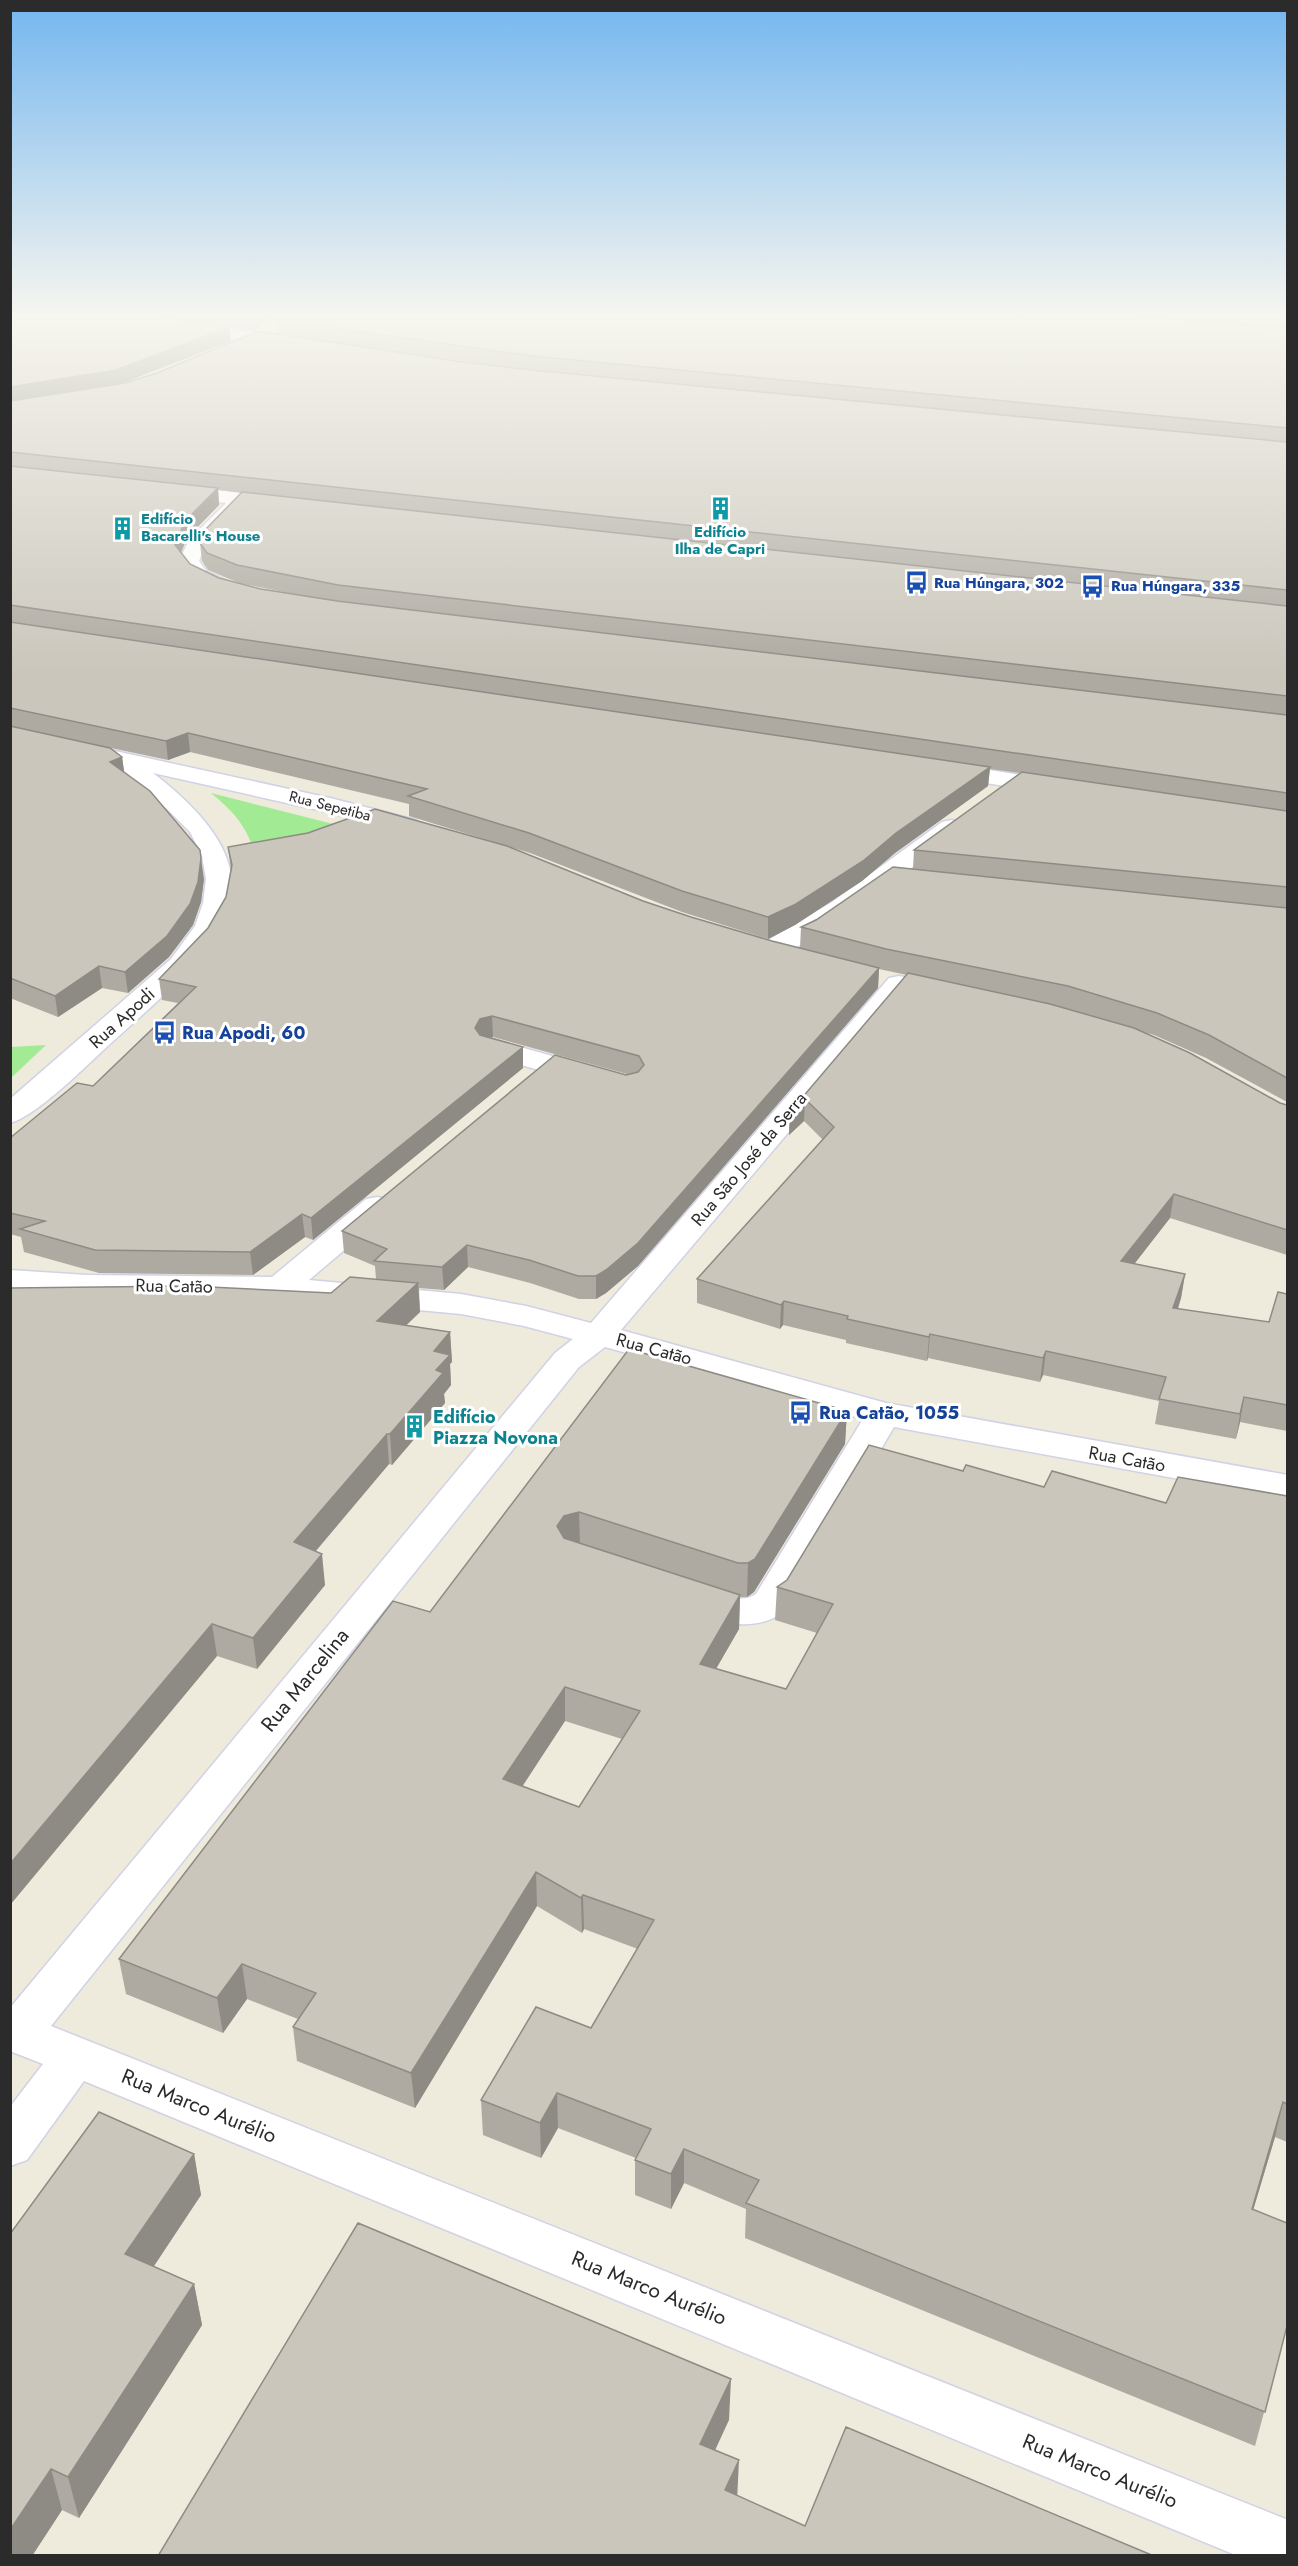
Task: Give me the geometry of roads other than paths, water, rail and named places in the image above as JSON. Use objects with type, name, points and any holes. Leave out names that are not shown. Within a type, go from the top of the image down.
[{"type":"street","points":[[150,489],[299,505]]},
{"type":"street","points":[[240,498],[196,544],[189,561],[200,576],[231,590],[252,595]]},
{"type":"street","name":"Rua Apodi","points":[[10,735],[118,757],[153,775],[202,834],[215,856],[219,884],[212,919],[196,946],[161,984],[10,1114]]},
{"type":"street","points":[[925,767],[1080,790]]},
{"type":"street","name":"Rua Sepetiba","points":[[153,775],[222,780],[426,830]]},
{"type":"street","points":[[182,810],[222,780]]},
{"type":"street","points":[[807,962],[760,948],[805,933],[872,888],[1016,781]]},
{"type":"street","points":[[884,877],[913,881]]},
{"type":"street","name":"Rua São José da Serra","points":[[599,1335],[897,984]]},
{"type":"street","points":[[492,1048],[616,1082]]},
{"type":"street","points":[[522,1086],[549,1064]]},
{"type":"street","points":[[280,1287],[396,1190]]},
{"type":"street","name":"Rua Catão","points":[[10,1280],[87,1285],[280,1287],[460,1304],[526,1316],[884,1414],[1287,1487]]},
{"type":"street","name":"Rua Marcelina","points":[[14,2031],[567,1360],[599,1335]]},
{"type":"street","points":[[668,1590],[734,1612],[748,1614],[761,1610],[770,1603],[884,1414]]},
{"type":"street","name":"Rua Marco Aurélio","points":[[14,2031],[1287,2548]]},
{"type":"street","points":[[10,2145],[75,2057]]},
{"type":"place","name":"Edifício Ilha de Capri","points":[[720,508]]},
{"type":"place","name":"Edifício Bacarelli's House","points":[[123,528]]},
{"type":"place","name":"Rua Húngara, 302","points":[[916,583]]},
{"type":"place","name":"Rua Húngara, 335","points":[[1093,586]]},
{"type":"place","name":"Rua Apodi, 60","points":[[164,1033]]},
{"type":"place","name":"Rua Catão, 1055","points":[[801,1413]]},
{"type":"place","name":"Edifício Piazza Novona","points":[[415,1427]]}]
